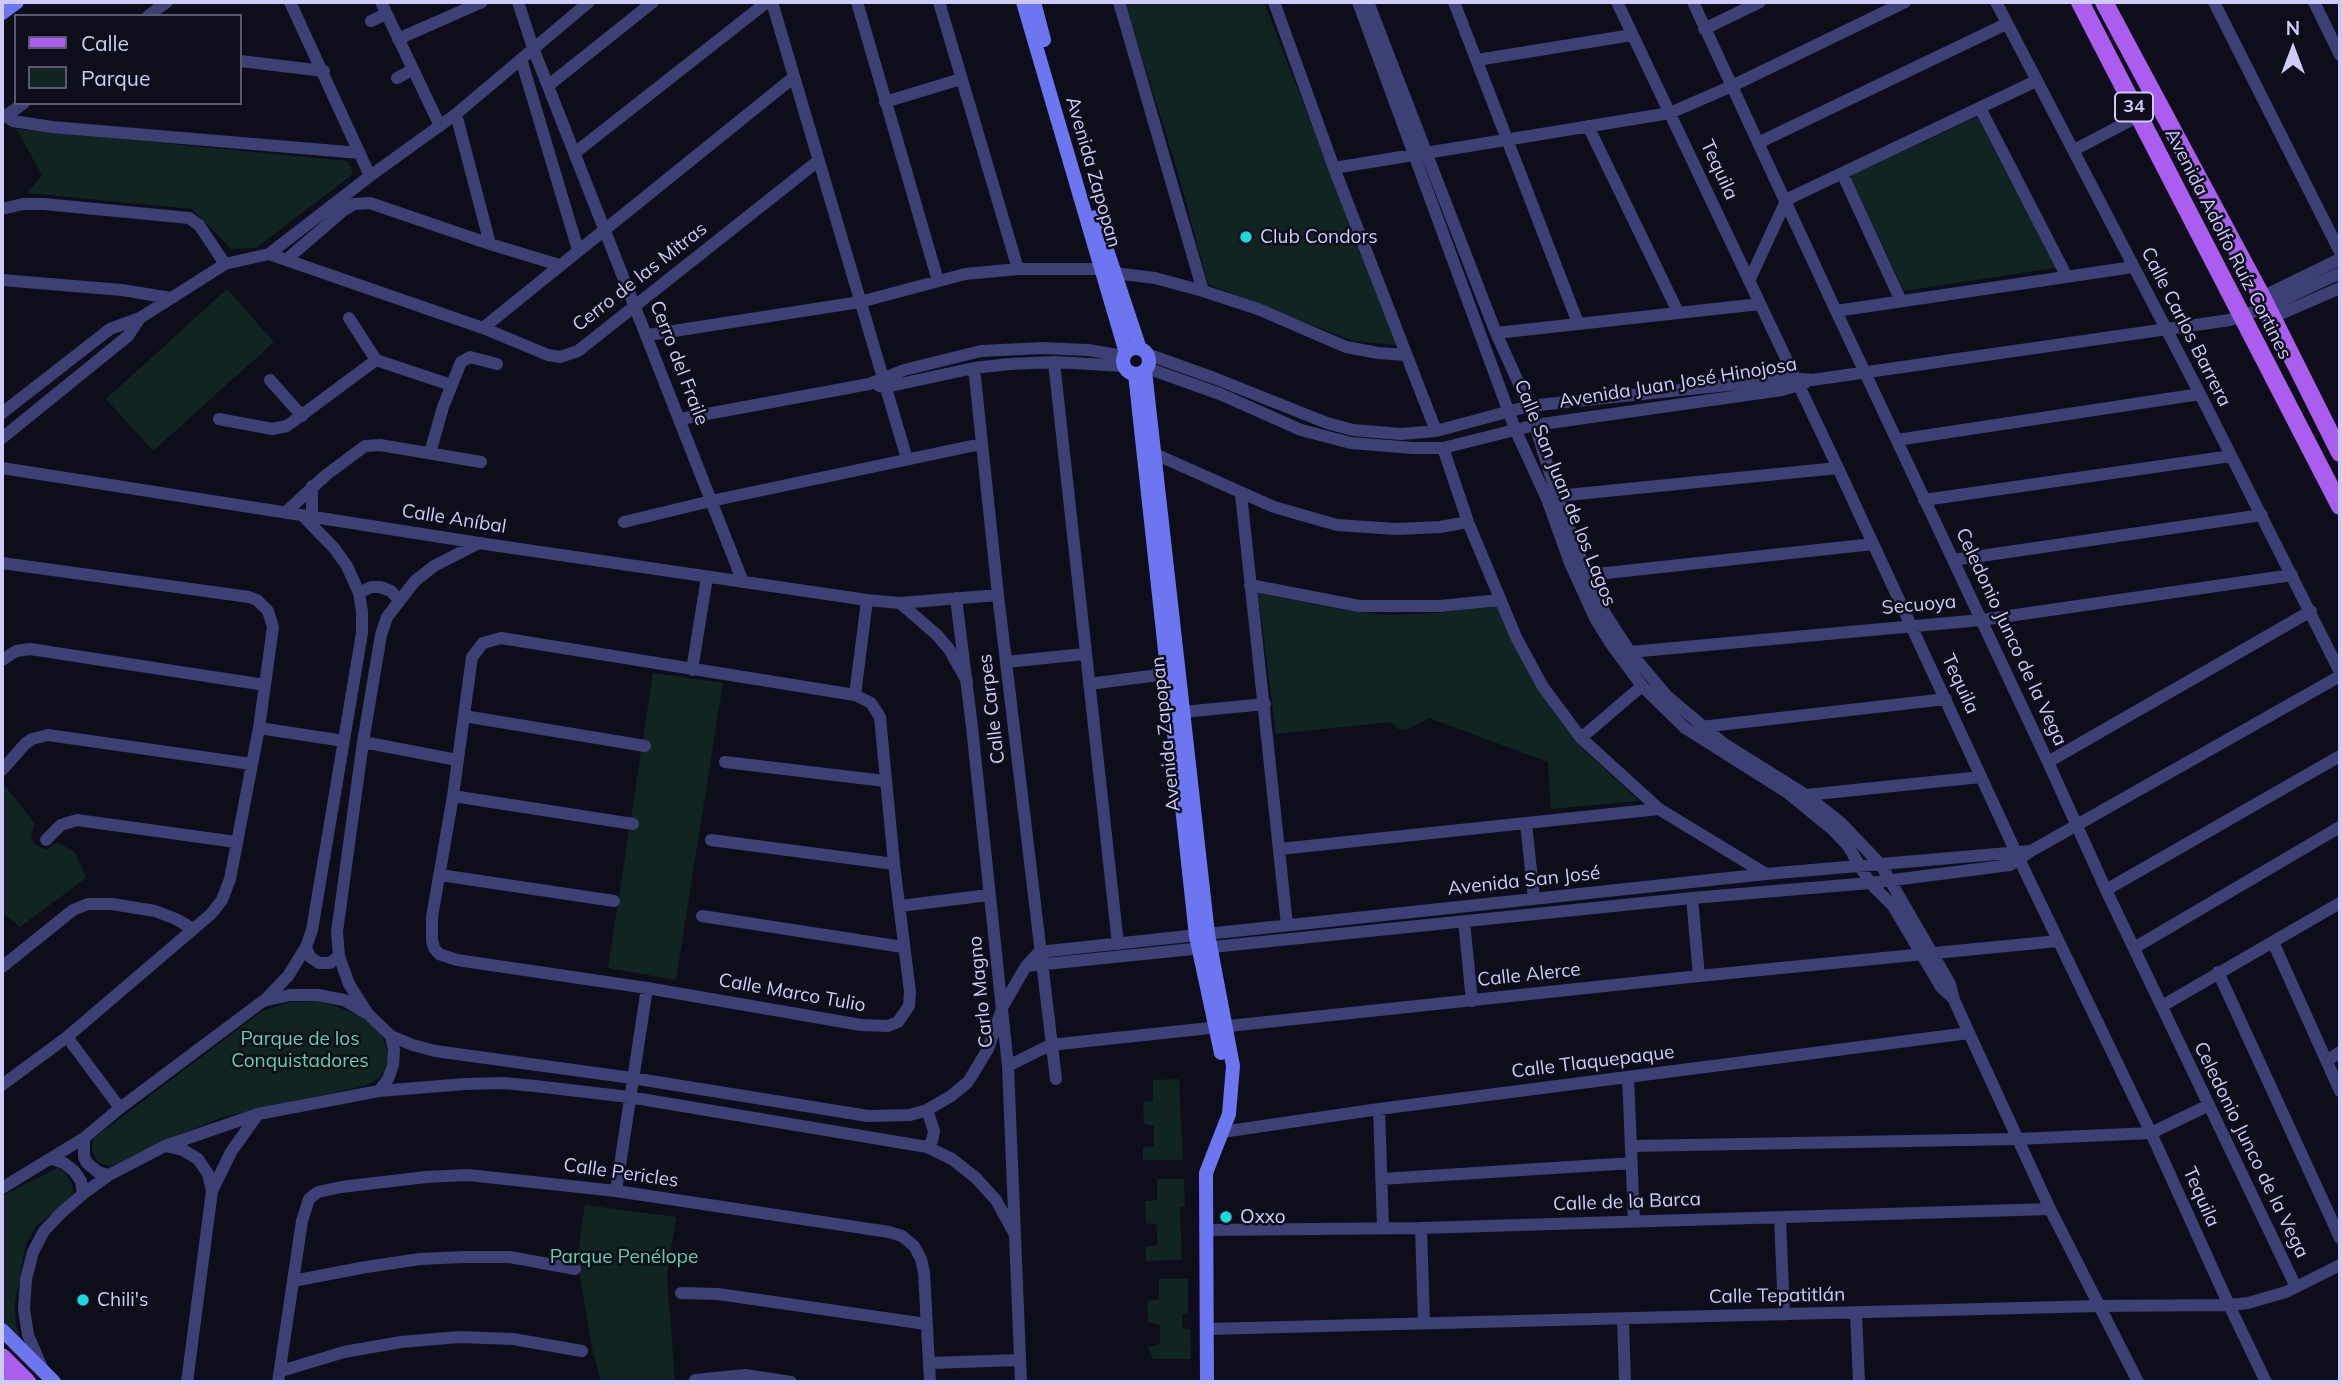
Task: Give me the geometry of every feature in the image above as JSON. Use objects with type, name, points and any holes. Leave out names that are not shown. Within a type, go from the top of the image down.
[{"type":"main road","name":"Avenida Adolfo Ruíz Cortines","points":[[2080,2],[2340,506]]},
{"type":"main road","name":"Avenida Adolfo Ruíz Cortines","points":[[2104,2],[2267,307],[2340,453]]},
{"type":"main road","points":[[2,1357],[27,1382]]},
{"type":"street","points":[[2,13],[17,2]]},
{"type":"street","points":[[151,14],[167,2]]},
{"type":"street","points":[[290,2],[370,176]]},
{"type":"street","points":[[398,39],[482,2]]},
{"type":"street","name":"Cerro del Fraile","points":[[518,2],[533,48],[743,582]]},
{"type":"street","points":[[2,413],[110,329],[140,318],[225,264],[268,254],[456,114],[589,2]]},
{"type":"street","points":[[549,85],[653,2]]},
{"type":"street","points":[[576,152],[770,2],[907,458]]},
{"type":"street","points":[[857,2],[937,281]]},
{"type":"street","points":[[939,2],[1017,269]]},
{"type":"street","name":"Avenida Zapopan","points":[[1023,2],[1136,361],[1155,454],[1183,712],[1203,942]]},
{"type":"street","name":"Avenida Zapopan","points":[[1034,2],[1107,271]]},
{"type":"street","points":[[1119,2],[1203,291]]},
{"type":"street","points":[[1273,2],[1334,169],[1436,431]]},
{"type":"street","name":"Calle San Juan de los Lagos","points":[[1359,2],[1420,153],[1528,405],[1557,496],[1606,615],[1630,652],[1667,696],[1701,727],[1806,794],[1841,823],[1881,864],[1928,955]]},
{"type":"street","name":"Calle San Juan de los Lagos","points":[[1368,2],[1515,429],[1547,499],[1570,563],[1595,618],[1642,685],[1685,728],[1805,806],[1848,846],[1870,883],[1893,906],[1950,984],[1954,1000],[2050,1209],[2138,1382]]},
{"type":"street","points":[[1454,2],[1578,323]]},
{"type":"street","name":"Tequila","points":[[1617,2],[2266,1382]]},
{"type":"street","name":"Celedonio Junco de la Vega","points":[[1693,2],[2207,1106],[2296,1287]]},
{"type":"street","points":[[1704,29],[1760,2]]},
{"type":"street","points":[[1334,169],[1670,113],[1905,2]]},
{"type":"street","name":"Calle Carlos Barrera","points":[[1996,2],[2262,514],[2340,674]]},
{"type":"street","points":[[2214,2],[2340,252]]},
{"type":"street","points":[[2314,2],[2340,55]]},
{"type":"street","points":[[371,21],[384,8],[440,126]]},
{"type":"street","points":[[1758,144],[2006,24]]},
{"type":"street","points":[[1477,60],[1632,34]]},
{"type":"street","points":[[521,59],[578,250]]},
{"type":"street","points":[[242,61],[324,71]]},
{"type":"street","points":[[397,78],[412,70]]},
{"type":"street","points":[[482,328],[794,77]]},
{"type":"street","points":[[885,102],[961,79]]},
{"type":"street","points":[[1749,281],[1785,203],[1798,194],[2036,81]]},
{"type":"street","points":[[3,115],[20,105]]},
{"type":"street","points":[[1980,108],[2067,277]]},
{"type":"street","points":[[456,114],[490,244]]},
{"type":"street","points":[[3,115],[22,123],[52,127],[360,153]]},
{"type":"street","points":[[2074,150],[2138,116]]},
{"type":"street","points":[[1588,126],[1678,312]]},
{"type":"street","name":"Cerro de las Mitras","points":[[268,254],[482,328],[548,355],[560,357],[578,351],[818,161]]},
{"type":"street","points":[[1842,173],[1901,301]]},
{"type":"street","points":[[287,259],[344,210],[354,204],[370,203],[559,265]]},
{"type":"street","points":[[2,209],[23,204],[44,204],[189,218],[200,225],[225,264]]},
{"type":"street","name":"Avenida Juan José Hinojosa","points":[[2267,307],[2340,259]]},
{"type":"street","points":[[1836,311],[2133,267]]},
{"type":"street","points":[[648,335],[860,302],[965,274],[1017,269],[1107,271],[1155,278],[1203,291],[1258,309],[1346,347],[1406,355]]},
{"type":"street","name":"Avenida Juan José Hinojosa","points":[[884,382],[968,354],[997,349],[1088,349],[1214,377],[1327,423],[1381,434],[1436,431],[1528,405],[1865,374],[2167,330],[2243,316],[2340,273]]},
{"type":"street","points":[[2,280],[121,290],[171,298]]},
{"type":"street","name":"Avenida Juan José Hinojosa","points":[[2267,307],[2340,288]]},
{"type":"street","points":[[1496,333],[1760,304]]},
{"type":"street","points":[[2,438],[128,335],[140,318]]},
{"type":"street","points":[[349,318],[376,360],[451,385]]},
{"type":"street","points":[[430,453],[459,365],[465,358],[497,363]]},
{"type":"street","points":[[219,419],[278,429],[292,424],[376,360]]},
{"type":"street","points":[[30,416],[33,407],[68,374],[66,361]]},
{"type":"street","name":"Avenida Zapopan","points":[[1136,361],[1166,674],[1203,942],[1221,1027],[1233,1066],[1229,1114],[1206,1173],[1207,1382]]},
{"type":"street","name":"Avenida Juan José Hinojosa","points":[[680,419],[869,384],[974,368],[1054,362],[1136,361],[1301,430],[1325,437],[1384,446],[1443,448],[1535,425],[1796,382]]},
{"type":"street","points":[[1054,362],[1118,944]]},
{"type":"street","name":"Calle Carpes","points":[[974,368],[998,595],[1056,1079]]},
{"type":"street","points":[[270,380],[302,416]]},
{"type":"street","points":[[1897,440],[2200,394]]},
{"type":"street","points":[[286,512],[312,486],[365,446],[380,444],[481,463]]},
{"type":"street","points":[[624,522],[907,458],[981,444]]},
{"type":"street","points":[[1443,448],[1468,522],[1499,600],[1528,662],[1581,738],[1659,809],[1766,874]]},
{"type":"street","points":[[1155,454],[1241,494],[1304,517],[1337,525],[1440,527],[1468,522]]},
{"type":"street","points":[[1924,499],[2231,456]]},
{"type":"street","name":"Calle Aníbal","points":[[2,468],[867,600],[900,603],[998,595]]},
{"type":"street","points":[[1557,496],[1838,468]]},
{"type":"street","points":[[2,1188],[84,1138],[263,1001],[288,976],[306,947],[317,912],[362,633],[359,593],[334,548],[307,516],[312,486]]},
{"type":"street","points":[[1241,494],[1287,925]]},
{"type":"street","points":[[1953,560],[2262,514]]},
{"type":"street","points":[[479,542],[434,566],[415,581],[387,617],[381,635],[363,742],[337,932],[339,957],[349,984],[369,1014],[391,1036],[435,1051],[868,1115],[910,1115],[927,1110],[968,1082],[988,1049],[1003,1006],[1027,966],[1040,958]]},
{"type":"street","points":[[1588,575],[1873,544]]},
{"type":"street","points":[[2,563],[239,595],[257,600],[263,605],[272,619],[273,627],[259,728],[230,879],[222,900],[211,914],[67,1037],[2,1085]]},
{"type":"street","name":"Secuoya","points":[[1630,652],[1981,620],[2292,575]]},
{"type":"street","points":[[692,670],[707,577]]},
{"type":"street","points":[[1250,585],[1359,606],[1440,606],[1499,600]]},
{"type":"street","points":[[359,593],[371,587],[380,587],[391,591],[399,600]]},
{"type":"street","name":"Carlo Magno","points":[[956,598],[1008,1066],[1021,1382]]},
{"type":"street","points":[[614,901],[440,875],[472,657],[483,643],[501,638],[514,639],[860,696],[867,600]]},
{"type":"street","points":[[900,603],[937,635],[949,649],[967,681]]},
{"type":"street","points":[[2049,762],[2311,611]]},
{"type":"street","points":[[2,660],[16,651],[30,649],[265,685]]},
{"type":"street","points":[[1006,662],[1085,654]]},
{"type":"street","points":[[1089,684],[1166,674]]},
{"type":"street","name":"Avenida San José","points":[[1040,958],[1118,944],[1203,942],[1287,925],[1766,874],[2018,856],[2077,826],[2340,674]]},
{"type":"street","points":[[1581,738],[1642,685]]},
{"type":"street","name":"Calle Marco Tulio","points":[[440,875],[431,929],[434,948],[444,957],[861,1025],[888,1026],[898,1022],[909,1006],[910,992],[880,717],[860,696]]},
{"type":"street","points":[[1701,727],[1946,699]]},
{"type":"street","points":[[1183,712],[1265,704]]},
{"type":"street","points":[[464,716],[645,746]]},
{"type":"street","points":[[259,728],[344,741]]},
{"type":"street","points":[[2,770],[25,744],[32,739],[48,735],[251,764]]},
{"type":"street","points":[[363,742],[457,760]]},
{"type":"street","points":[[2106,890],[2340,757]]},
{"type":"street","points":[[725,762],[885,781]]},
{"type":"street","points":[[1806,794],[1981,777]]},
{"type":"street","points":[[453,796],[634,824]]},
{"type":"street","points":[[1280,849],[1659,809]]},
{"type":"street","points":[[46,840],[61,825],[77,820],[236,842]]},
{"type":"street","points":[[1526,823],[1534,899]]},
{"type":"street","points":[[2134,948],[2340,827]]},
{"type":"street","points":[[711,840],[894,864]]},
{"type":"street","name":"Avenida San José","points":[[1040,958],[1892,881],[2010,865],[2018,856]]},
{"type":"street","points":[[1619,890],[1622,905]]},
{"type":"street","points":[[900,906],[989,895]]},
{"type":"street","points":[[1692,898],[1699,976]]},
{"type":"street","points":[[2162,1006],[2340,903]]},
{"type":"street","points":[[2,967],[73,910],[88,904],[112,904],[155,911],[192,929]]},
{"type":"street","points":[[702,916],[903,947]]},
{"type":"street","points":[[1464,921],[1472,1001]]},
{"type":"street","name":"Calle Alerce","points":[[1008,1066],[1050,1045],[1699,976],[2058,942]]},
{"type":"street","points":[[2273,942],[2340,1091]]},
{"type":"street","points":[[306,947],[310,957],[319,964],[330,963],[339,957]]},
{"type":"street","points":[[2218,972],[2340,1238]]},
{"type":"street","points":[[616,1191],[647,988]]},
{"type":"street","points":[[263,1001],[290,995],[318,995],[344,1000],[369,1014]]},
{"type":"street","name":"Calle Tlaquepaque","points":[[1222,1132],[1379,1109],[1969,1033]]},
{"type":"street","points":[[379,1091],[388,1079],[393,1065],[391,1036]]},
{"type":"street","points":[[67,1037],[120,1108]]},
{"type":"street","points":[[2327,1061],[2340,1052]]},
{"type":"street","points":[[1628,1077],[1634,1220]]},
{"type":"street","points":[[43,1371],[28,1335],[24,1309],[26,1279],[33,1252],[44,1231],[83,1194],[109,1175],[165,1146],[258,1114],[379,1091],[503,1083],[629,1097],[927,1147],[952,1159],[976,1178],[996,1200],[1014,1233]]},
{"type":"street","points":[[1632,1146],[2018,1139],[2151,1133],[2207,1106]]},
{"type":"street","points":[[1379,1109],[1383,1228]]},
{"type":"street","points":[[927,1110],[934,1130],[932,1141],[927,1147]]},
{"type":"street","points":[[187,1382],[212,1191],[231,1152],[258,1114]]},
{"type":"street","points":[[84,1138],[84,1157],[87,1163],[98,1172],[109,1175]]},
{"type":"street","points":[[165,1146],[183,1150],[198,1159],[208,1174],[212,1191]]},
{"type":"street","points":[[52,1159],[64,1163],[74,1171],[81,1181],[83,1194]]},
{"type":"street","points":[[1381,1179],[1632,1163]]},
{"type":"street","name":"Calle Pericles","points":[[293,1280],[304,1208],[309,1199],[318,1192],[426,1177],[468,1175],[616,1191],[902,1236],[914,1246],[921,1259],[926,1324]]},
{"type":"street","name":"Calle de la Barca","points":[[1205,1230],[1421,1228],[2050,1209]]},
{"type":"street","points":[[1780,1217],[1784,1315]]},
{"type":"street","points":[[1421,1228],[1424,1323]]},
{"type":"street","points":[[575,1269],[510,1257],[463,1257],[366,1266],[293,1280],[280,1377],[344,1352],[401,1342],[459,1338],[513,1339],[582,1352]]},
{"type":"street","name":"Calle Tepatitlán","points":[[1207,1329],[2229,1305],[2269,1298],[2340,1265]]},
{"type":"street","points":[[681,1293],[718,1294],[926,1324],[930,1382]]},
{"type":"street","points":[[1856,1313],[1859,1382]]},
{"type":"street","points":[[1623,1319],[1625,1382]]},
{"type":"street","points":[[2,1330],[54,1382]]},
{"type":"street","points":[[930,1363],[1020,1360]]},
{"type":"street","points":[[695,1380],[745,1375],[791,1382]]},
{"type":"green space","points":[[1125,2],[1264,2],[1397,345],[1353,341],[1208,284],[1178,173]]},
{"type":"green space","points":[[1977,117],[2056,268],[1904,291],[1850,176]]},
{"type":"green space","points":[[16,129],[348,161],[353,174],[256,248],[231,249],[192,209],[27,193],[42,175]]},
{"type":"green space","points":[[227,289],[274,342],[153,451],[106,399]]},
{"type":"green space","points":[[1258,593],[1344,610],[1386,615],[1439,613],[1498,605],[1525,663],[1580,746],[1639,801],[1551,809],[1548,762],[1429,718],[1406,730],[1398,729],[1391,722],[1276,734]]},
{"type":"green space","points":[[653,673],[723,683],[676,980],[608,968]]},
{"type":"green space","points":[[2,782],[35,824],[31,835],[34,844],[46,850],[57,842],[75,852],[86,878],[20,927],[2,912]]},
{"type":"green space","name":"Parque de los Conquistadores","points":[[321,1001],[359,1015],[381,1033],[389,1057],[381,1077],[364,1086],[223,1117],[110,1167],[98,1162],[92,1151],[93,1139],[262,1011],[290,1002]]},
{"type":"green space","points":[[1179,1079],[1183,1160],[1143,1160],[1143,1147],[1154,1146],[1154,1126],[1144,1124],[1143,1102],[1153,1101],[1153,1080]]},
{"type":"green space","points":[[58,1168],[72,1183],[73,1193],[69,1200],[36,1226],[26,1244],[15,1303],[16,1326],[24,1345],[2,1323],[2,1196]]},
{"type":"green space","points":[[1157,1179],[1184,1179],[1185,1206],[1180,1207],[1182,1260],[1146,1261],[1146,1247],[1157,1245],[1157,1225],[1146,1223],[1145,1201],[1157,1200]]},
{"type":"green space","name":"Parque Penélope","points":[[585,1205],[676,1217],[667,1275],[675,1382],[601,1382],[592,1348],[577,1260]]},
{"type":"green space","points":[[1159,1279],[1188,1279],[1188,1314],[1182,1314],[1182,1328],[1190,1329],[1191,1359],[1153,1359],[1148,1347],[1160,1344],[1160,1325],[1148,1322],[1147,1301],[1159,1299]]},
{"type":"place","name":"Club Condors","points":[[1246,237]]},
{"type":"place","name":"Oxxo","points":[[1226,1217]]},
{"type":"place","name":"Chili's","points":[[83,1300]]}]
